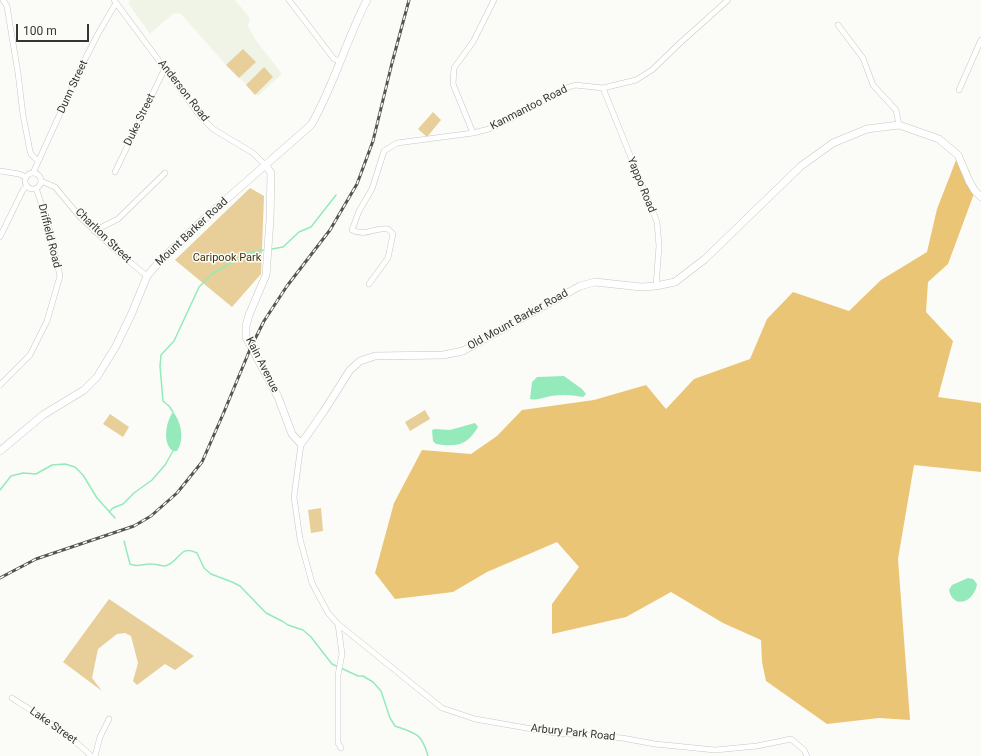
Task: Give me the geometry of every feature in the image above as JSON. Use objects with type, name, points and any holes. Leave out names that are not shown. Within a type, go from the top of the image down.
[{"type":"main road","name":"Mount Barker Road","points":[[0,451],[43,415],[84,390],[96,377],[116,346],[132,313],[147,276],[159,262],[205,218],[311,125],[323,105],[359,15],[367,0]]},
{"type":"main road","name":"Old Mount Barker Road","points":[[300,444],[324,411],[350,370],[360,361],[375,356],[443,355],[463,350],[580,286],[595,282],[640,287],[656,286],[675,282],[705,259],[801,166],[833,143],[867,129],[899,125],[939,140],[958,155],[969,181],[975,191],[981,196]]},
{"type":"main road","name":"Kain Avenue","points":[[266,166],[271,173],[270,220],[266,275],[249,315],[246,326],[246,337],[278,397],[292,434],[300,444]]},
{"type":"street","points":[[3,0],[7,6],[23,115],[30,151],[33,157],[38,161]]},
{"type":"street","points":[[290,0],[334,59],[340,61]]},
{"type":"street","points":[[473,133],[453,84],[454,68],[473,42],[494,0]]},
{"type":"street","name":"Kanmantoo Road","points":[[369,284],[388,258],[393,234],[388,229],[381,228],[368,233],[358,233],[352,230],[359,211],[372,190],[384,151],[397,143],[473,133],[489,129],[566,88],[575,85],[602,88],[636,80],[652,70],[728,0]]},
{"type":"street","name":"Dunn Street","points":[[33,173],[99,32],[115,2]]},
{"type":"street","name":"Anderson Road","points":[[115,2],[200,116],[213,129],[253,153],[266,166]]},
{"type":"street","points":[[838,25],[863,58],[873,85],[896,110],[899,125]]},
{"type":"street","points":[[959,90],[981,40]]},
{"type":"street","name":"Duke Street","points":[[115,172],[165,68]]},
{"type":"street","name":"Yappo Road","points":[[602,88],[657,222],[659,246],[656,286]]},
{"type":"street","points":[[0,171],[19,174],[26,177]]},
{"type":"street","points":[[33,173],[39,175],[41,181],[39,186],[36,188],[27,186],[25,182],[26,177],[29,174],[33,173]]},
{"type":"street","points":[[94,230],[118,218],[164,174]]},
{"type":"street","name":"Charlton Street","points":[[41,181],[55,186],[80,217],[120,254],[147,276]]},
{"type":"street","points":[[0,237],[23,190],[27,186]]},
{"type":"street","name":"Driffield Road","points":[[0,386],[30,355],[47,321],[60,276],[48,223],[36,188]]},
{"type":"street","name":"Old Mount Barker Road","points":[[300,444],[294,497],[300,539],[312,583],[328,613],[338,624]]},
{"type":"street","points":[[338,624],[341,659],[338,675],[338,743],[341,748]]},
{"type":"street","name":"Arbury Park Road","points":[[338,624],[442,708],[475,719],[555,733],[622,738],[656,744],[715,750],[758,746],[791,739],[804,750],[807,756]]},
{"type":"street","name":"Lake Street","points":[[12,698],[49,721],[79,744],[91,756]]},
{"type":"street","points":[[95,756],[100,737],[109,719]]},
{"type":"shaded area","points":[[131,0],[235,0],[250,18],[248,26],[255,39],[282,74],[258,96],[226,65],[181,14],[174,13],[150,34],[128,3]]},
{"type":"shaded area","points":[[958,155],[975,191],[948,264],[928,282],[926,312],[953,341],[938,397],[981,403],[981,472],[914,465],[898,559],[910,720],[879,718],[827,724],[766,681],[762,662],[761,640],[723,623],[671,592],[626,617],[552,634],[552,604],[579,567],[557,542],[487,572],[453,592],[395,599],[375,573],[394,503],[422,450],[471,454],[497,436],[522,410],[594,400],[646,385],[666,409],[694,379],[750,359],[767,319],[793,292],[849,311],[881,280],[927,252],[937,209]]},
{"type":"shaded area","points":[[564,376],[582,389],[586,394],[583,397],[559,395],[530,399],[532,382],[537,377]]},
{"type":"shaded area","points":[[173,412],[178,420],[181,431],[181,442],[177,451],[173,451],[170,448],[166,438],[168,421]]},
{"type":"shaded area","points":[[475,423],[478,427],[465,442],[455,445],[443,445],[436,444],[433,441],[432,430],[450,430]]},
{"type":"shaded area","points":[[968,578],[973,579],[977,584],[975,590],[969,599],[960,602],[955,600],[949,590],[952,585]]},
{"type":"green space","points":[[243,49],[256,62],[239,78],[226,65]]},
{"type":"green space","points":[[264,67],[273,77],[255,95],[246,85]]},
{"type":"green space","points":[[433,112],[441,120],[427,137],[418,129]]},
{"type":"green space","name":"Caripook Park","points":[[250,188],[264,196],[261,274],[232,307],[175,260]]},
{"type":"green space","points":[[425,410],[430,419],[410,431],[405,422]]},
{"type":"green space","points":[[110,414],[129,427],[123,437],[103,424]]},
{"type":"green space","points":[[321,508],[323,531],[311,533],[308,510]]},
{"type":"green space","points":[[109,599],[194,656],[175,670],[165,664],[137,685],[133,681],[138,663],[131,636],[125,633],[117,634],[98,649],[92,678],[102,691],[63,662]]},
{"type":"waterway","points":[[272,249],[283,247],[299,232],[311,227],[336,195]]},
{"type":"waterway","points":[[173,412],[163,401],[160,366],[161,355],[174,341],[199,287],[213,273],[249,253],[264,250]]},
{"type":"waterway","points":[[109,512],[113,508],[123,504],[134,493],[152,480],[165,465],[173,451]]},
{"type":"waterway","points":[[0,490],[11,476],[23,473],[36,474],[52,465],[65,464],[75,467],[83,475],[97,498],[115,518]]},
{"type":"waterway","points":[[124,541],[130,564],[133,565],[154,564],[165,566],[174,561],[183,552],[191,551],[197,553],[204,568],[211,574],[240,586],[266,613],[288,625],[303,630],[311,637],[332,664],[358,676],[363,676],[373,682],[381,691],[390,718],[395,726],[417,735],[423,743],[428,756]]},
{"type":"railway","points":[[0,578],[36,559],[134,526],[151,516],[177,493],[202,462],[251,347],[264,321],[287,286],[330,230],[357,184],[373,141],[409,0]]}]
